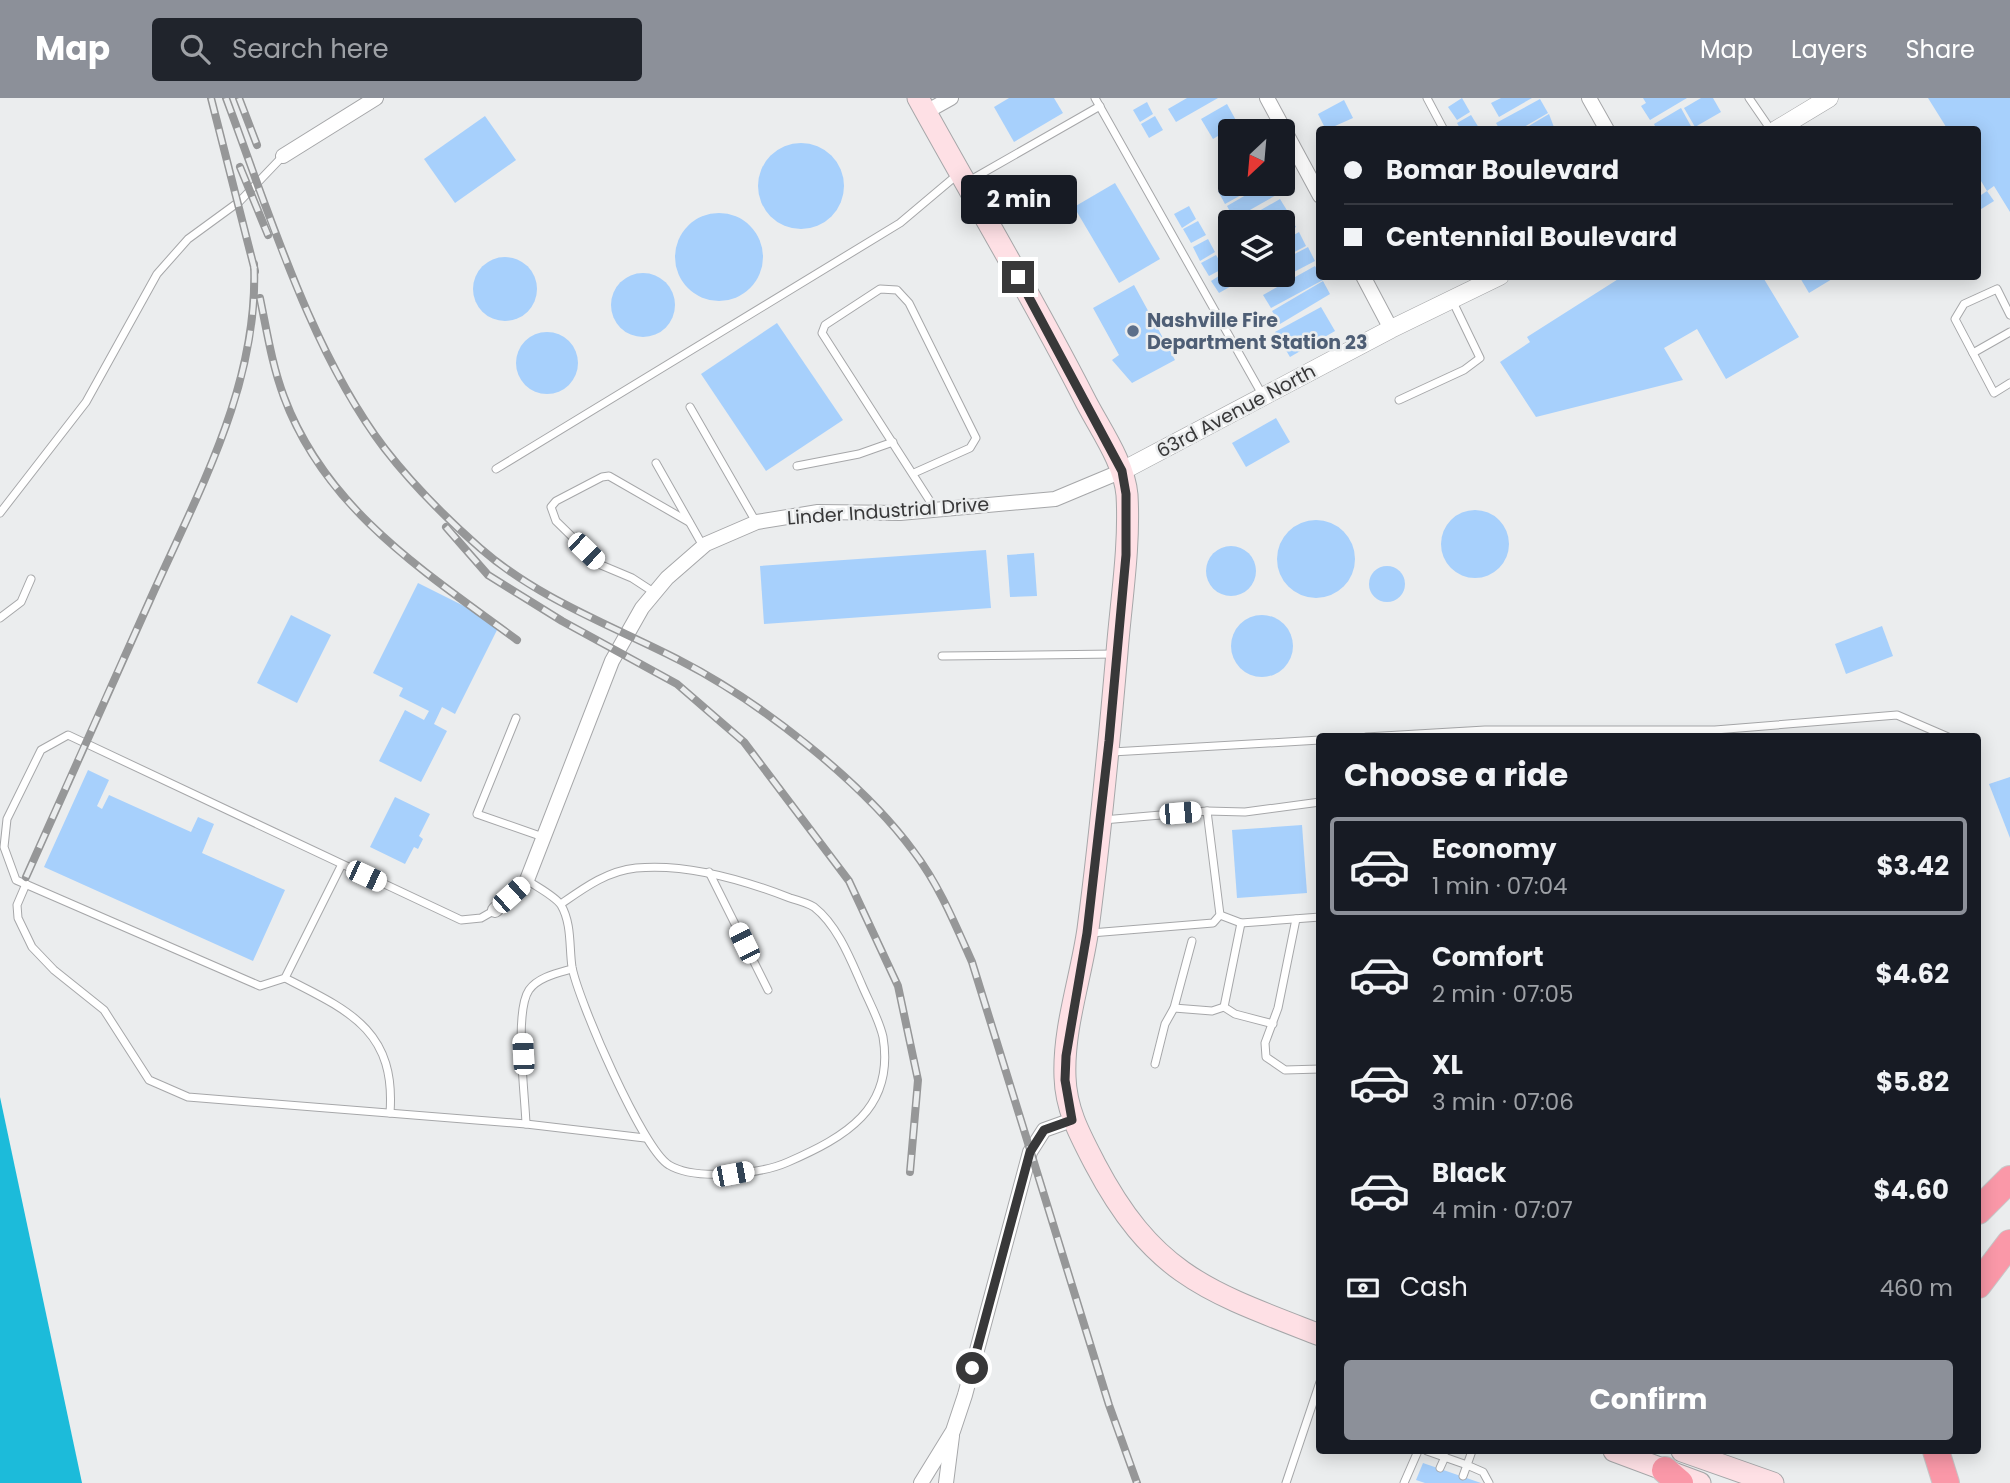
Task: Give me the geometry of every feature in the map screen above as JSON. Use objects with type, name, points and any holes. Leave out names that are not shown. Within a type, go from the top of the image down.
[{"type":"highway","points":[[1981,1208],[2010,1179]]},
{"type":"highway","points":[[1981,1280],[2010,1243]]},
{"type":"highway","points":[[1937,1454],[1946,1483]]},
{"type":"main road","points":[[922,105],[1065,362],[1122,471],[1126,494],[1126,555],[1101,820],[1087,933],[1066,1056],[1065,1080],[1072,1120],[1110,1193],[1159,1254],[1185,1276],[1224,1298],[1316,1333]]},
{"type":"main road","points":[[1625,1454],[1676,1468],[1773,1483]]},
{"type":"main road","points":[[1676,1468],[1700,1483]]},
{"type":"street","points":[[283,156],[376,98]]},
{"type":"street","points":[[922,105],[951,98]]},
{"type":"street","points":[[1267,98],[1316,189]]},
{"type":"street","points":[[1590,98],[1605,126]]},
{"type":"street","points":[[1780,126],[1829,98]]},
{"type":"street","points":[[1365,280],[1391,329]]},
{"type":"street","name":"63rd Avenue North","points":[[1122,471],[1391,329],[1492,280]]},
{"type":"street","name":"Linder Industrial Drive","points":[[495,909],[527,880],[612,661],[655,593],[703,546],[757,522],[818,512],[900,513],[1055,499],[1122,471]]},
{"type":"street","points":[[946,1483],[953,1431],[1030,1152],[1044,1130],[1072,1120]]},
{"type":"street","points":[[921,1483],[953,1431]]},
{"type":"lane","points":[[1095,98],[1264,397]]},
{"type":"lane","points":[[1426,98],[1442,126]]},
{"type":"lane","points":[[1749,98],[1770,126]]},
{"type":"lane","points":[[496,469],[900,223],[963,178],[1100,106]]},
{"type":"lane","points":[[0,513],[86,402],[157,274],[188,239],[240,201],[283,156]]},
{"type":"lane","points":[[914,473],[970,447],[976,438],[909,303],[903,293],[886,288],[848,308],[822,330],[935,509]]},
{"type":"lane","points":[[2010,315],[1997,289],[1964,304],[1955,319],[1993,393],[2010,383]]},
{"type":"lane","points":[[1399,400],[1464,370],[1480,358],[1452,300]]},
{"type":"lane","points":[[1973,353],[2010,332]]},
{"type":"lane","points":[[690,407],[757,522]]},
{"type":"lane","points":[[797,466],[859,454],[893,442]]},
{"type":"lane","points":[[656,463],[703,546]]},
{"type":"lane","points":[[655,593],[632,578],[601,565],[556,522],[551,507],[555,501],[602,477],[609,477],[689,522]]},
{"type":"lane","points":[[0,618],[21,602],[31,579]]},
{"type":"lane","points":[[942,656],[1117,654]]},
{"type":"lane","points":[[1434,733],[1485,730],[1717,733],[1898,715],[1939,733]]},
{"type":"lane","points":[[516,718],[477,814],[544,837]]},
{"type":"lane","points":[[390,1113],[392,1084],[385,1057],[370,1032],[337,1004],[285,978],[260,986],[16,880],[4,847],[7,819],[41,750],[68,735],[461,920],[481,918],[495,909]]},
{"type":"lane","points":[[1108,752],[1316,740]]},
{"type":"lane","points":[[1101,820],[1207,811],[1245,812],[1316,803]]},
{"type":"lane","points":[[1087,933],[1213,923],[1220,915],[1207,811]]},
{"type":"lane","points":[[285,978],[342,864]]},
{"type":"lane","points":[[527,880],[561,904],[570,934],[572,969],[607,1060],[645,1138],[668,1165],[694,1171],[733,1174],[781,1165],[833,1142],[868,1111],[885,1078],[883,1036],[846,947],[814,907],[746,881],[709,873],[635,868],[597,879],[561,904]]},
{"type":"lane","points":[[709,873],[768,990]]},
{"type":"lane","points":[[26,884],[17,905],[18,918],[32,947],[54,970],[104,1010],[149,1080],[188,1097],[526,1124],[645,1138]]},
{"type":"lane","points":[[1220,915],[1241,923],[1316,917]]},
{"type":"lane","points":[[1296,919],[1273,1024],[1265,1043],[1266,1057],[1285,1070],[1316,1069]]},
{"type":"lane","points":[[1223,1007],[1241,923]]},
{"type":"lane","points":[[1155,1064],[1192,941]]},
{"type":"lane","points":[[526,1124],[521,1007],[530,988],[545,977],[572,969]]},
{"type":"lane","points":[[1223,1007],[1235,1014],[1273,1024]]},
{"type":"lane","points":[[1174,1008],[1212,1011],[1223,1007]]},
{"type":"lane","points":[[1286,1483],[1316,1394]]},
{"type":"lane","points":[[1404,1483],[1417,1454]]},
{"type":"lane","points":[[1436,1454],[1483,1472],[1489,1483]]},
{"type":"lane","points":[[1463,1476],[1471,1454]]},
{"type":"lane","points":[[1440,1468],[1445,1457]]},
{"type":"water","points":[[0,1097],[82,1483],[0,1483]]},
{"type":"building","points":[[1009,98],[1054,98],[1063,113],[1014,142],[994,107]]},
{"type":"building","points":[[1187,98],[1218,98],[1176,122],[1168,109]]},
{"type":"building","points":[[1462,98],[1470,112],[1457,120],[1448,107]]},
{"type":"building","points":[[1501,98],[1532,98],[1499,117],[1491,103]]},
{"type":"building","points":[[1643,98],[1687,98],[1650,120],[1641,106],[1646,103]]},
{"type":"building","points":[[1701,98],[1713,98],[1721,112],[1694,126],[1684,108]]},
{"type":"building","points":[[1928,98],[2010,98],[2010,212],[1994,186],[1987,191],[1981,181],[1981,126],[1946,126]]},
{"type":"building","points":[[1540,99],[1548,113],[1526,126],[1498,126],[1496,123]]},
{"type":"building","points":[[1344,100],[1353,118],[1335,126],[1324,126],[1318,114]]},
{"type":"building","points":[[1147,102],[1153,114],[1140,122],[1133,110]]},
{"type":"building","points":[[1227,104],[1235,119],[1218,119],[1218,136],[1213,139],[1201,119]]},
{"type":"building","points":[[1681,108],[1691,126],[1655,126],[1654,124]]},
{"type":"building","points":[[1549,114],[1554,126],[1529,126]]},
{"type":"building","points":[[1471,115],[1478,126],[1459,126],[1457,123]]},
{"type":"building","points":[[485,116],[516,160],[455,203],[424,159]]},
{"type":"building","points":[[1155,116],[1163,130],[1149,138],[1141,124]]},
{"type":"building","points":[[793,143],[809,143],[832,155],[841,169],[844,186],[841,203],[832,217],[809,229],[793,229],[777,222],[765,210],[758,194],[758,178],[765,162],[777,150]]},
{"type":"building","points":[[1115,183],[1160,259],[1119,283],[1074,207]]},
{"type":"building","points":[[1987,191],[1994,201],[1981,209],[1981,195]]},
{"type":"building","points":[[1221,196],[1239,196],[1225,204]]},
{"type":"building","points":[[1244,196],[1274,196],[1250,210],[1229,210],[1227,206]]},
{"type":"building","points":[[1280,199],[1287,210],[1261,210]]},
{"type":"building","points":[[1189,206],[1196,219],[1182,228],[1174,214]]},
{"type":"building","points":[[719,213],[736,217],[750,226],[759,240],[763,257],[759,274],[750,288],[736,297],[719,301],[702,297],[688,288],[679,274],[675,257],[679,240],[688,226],[702,217]]},
{"type":"building","points":[[1198,221],[1206,235],[1191,243],[1183,229]]},
{"type":"building","points":[[1299,232],[1306,246],[1295,252],[1295,234]]},
{"type":"building","points":[[1208,239],[1215,252],[1200,261],[1193,247]]},
{"type":"building","points":[[1308,247],[1315,261],[1295,271],[1295,254]]},
{"type":"building","points":[[1216,255],[1218,271],[1209,276],[1201,263]]},
{"type":"building","points":[[505,257],[523,263],[531,271],[537,289],[531,307],[523,315],[505,321],[487,315],[479,307],[473,289],[479,271],[487,263]]},
{"type":"building","points":[[1315,266],[1316,280],[1323,280],[1271,308],[1263,295],[1277,287],[1295,287],[1295,277]]},
{"type":"building","points":[[643,273],[661,279],[669,287],[675,305],[669,323],[661,331],[643,337],[625,331],[617,323],[611,305],[617,287],[625,279]]},
{"type":"building","points":[[1218,276],[1218,287],[1230,287],[1219,293],[1211,281]]},
{"type":"building","points":[[1617,280],[1765,280],[1799,337],[1726,379],[1697,329],[1664,348],[1683,380],[1536,417],[1500,362],[1530,342],[1527,337]]},
{"type":"building","points":[[1801,280],[1830,280],[1809,293]]},
{"type":"building","points":[[1323,281],[1330,294],[1280,324],[1272,311]]},
{"type":"building","name":"Nashville Fire Department Station 23","points":[[1134,285],[1175,360],[1132,383],[1112,360],[1119,355],[1093,308]]},
{"type":"building","points":[[1321,307],[1335,331],[1290,357],[1275,332]]},
{"type":"building","points":[[777,323],[843,420],[766,471],[701,374]]},
{"type":"building","points":[[541,332],[553,332],[569,341],[576,351],[576,375],[569,385],[553,394],[541,394],[530,389],[521,380],[516,369],[516,357],[521,346],[530,337]]},
{"type":"building","points":[[1276,418],[1290,442],[1246,467],[1232,443]]},
{"type":"building","points":[[1475,510],[1488,513],[1499,520],[1506,531],[1509,544],[1506,557],[1499,568],[1488,575],[1475,578],[1462,575],[1451,568],[1444,557],[1441,544],[1444,531],[1451,520],[1462,513]]},
{"type":"building","points":[[1316,520],[1331,523],[1344,531],[1352,544],[1355,559],[1352,574],[1344,587],[1331,595],[1316,598],[1301,595],[1288,587],[1280,574],[1277,559],[1280,544],[1288,531],[1301,523]]},
{"type":"building","points":[[1231,546],[1249,553],[1256,571],[1249,589],[1231,596],[1213,589],[1206,571],[1213,553]]},
{"type":"building","points":[[986,550],[991,608],[764,624],[760,566]]},
{"type":"building","points":[[1034,553],[1037,596],[1010,597],[1007,555]]},
{"type":"building","points":[[1387,566],[1400,571],[1405,584],[1400,597],[1387,602],[1374,597],[1369,584],[1374,571]]},
{"type":"building","points":[[418,583],[500,624],[455,714],[442,707],[434,724],[447,731],[421,782],[379,761],[405,710],[424,720],[429,711],[399,696],[403,688],[373,673]]},
{"type":"building","points":[[291,615],[331,635],[297,703],[257,683]]},
{"type":"building","points":[[1262,615],[1284,624],[1293,646],[1284,668],[1262,677],[1240,668],[1231,646],[1240,624]]},
{"type":"building","points":[[1882,626],[1893,656],[1846,674],[1835,644]]},
{"type":"building","points":[[88,770],[109,780],[97,806],[102,809],[109,795],[191,832],[198,817],[214,824],[202,853],[285,890],[253,961],[44,867]]},
{"type":"building","points":[[2010,777],[2010,838],[1989,784]]},
{"type":"building","points":[[395,797],[430,814],[419,836],[423,839],[418,849],[414,847],[405,864],[370,847]]},
{"type":"building","points":[[1302,825],[1307,893],[1237,898],[1232,830]]},
{"type":"building","points":[[1423,1463],[1481,1483],[1425,1483],[1416,1480]]},
{"type":"railway","points":[[211,98],[255,271]]},
{"type":"railway","points":[[226,98],[294,280],[335,369],[385,449],[418,488],[480,548],[526,582],[681,661],[775,720],[867,798],[923,865],[946,905],[972,962],[1109,1405],[1137,1483]]},
{"type":"railway","points":[[239,98],[257,145]]},
{"type":"railway","points":[[240,167],[268,235]]},
{"type":"railway","points":[[26,877],[222,437],[247,352],[253,309],[254,264]]},
{"type":"railway","points":[[260,298],[273,361],[284,397],[302,437],[325,473],[352,506],[414,563],[517,640]]},
{"type":"railway","points":[[446,527],[488,575],[562,621],[677,684],[744,742],[849,881],[898,986],[918,1080],[910,1172]]},
{"type":"place","name":"Nashville Fire Department Station 23","points":[[1133,331]]},
{"type":"route","points":[[972,1368],[1030,1152],[1044,1130],[1072,1120],[1065,1080],[1066,1056],[1087,933],[1101,820],[1126,555],[1126,494],[1122,471],[1018,277]]}]
